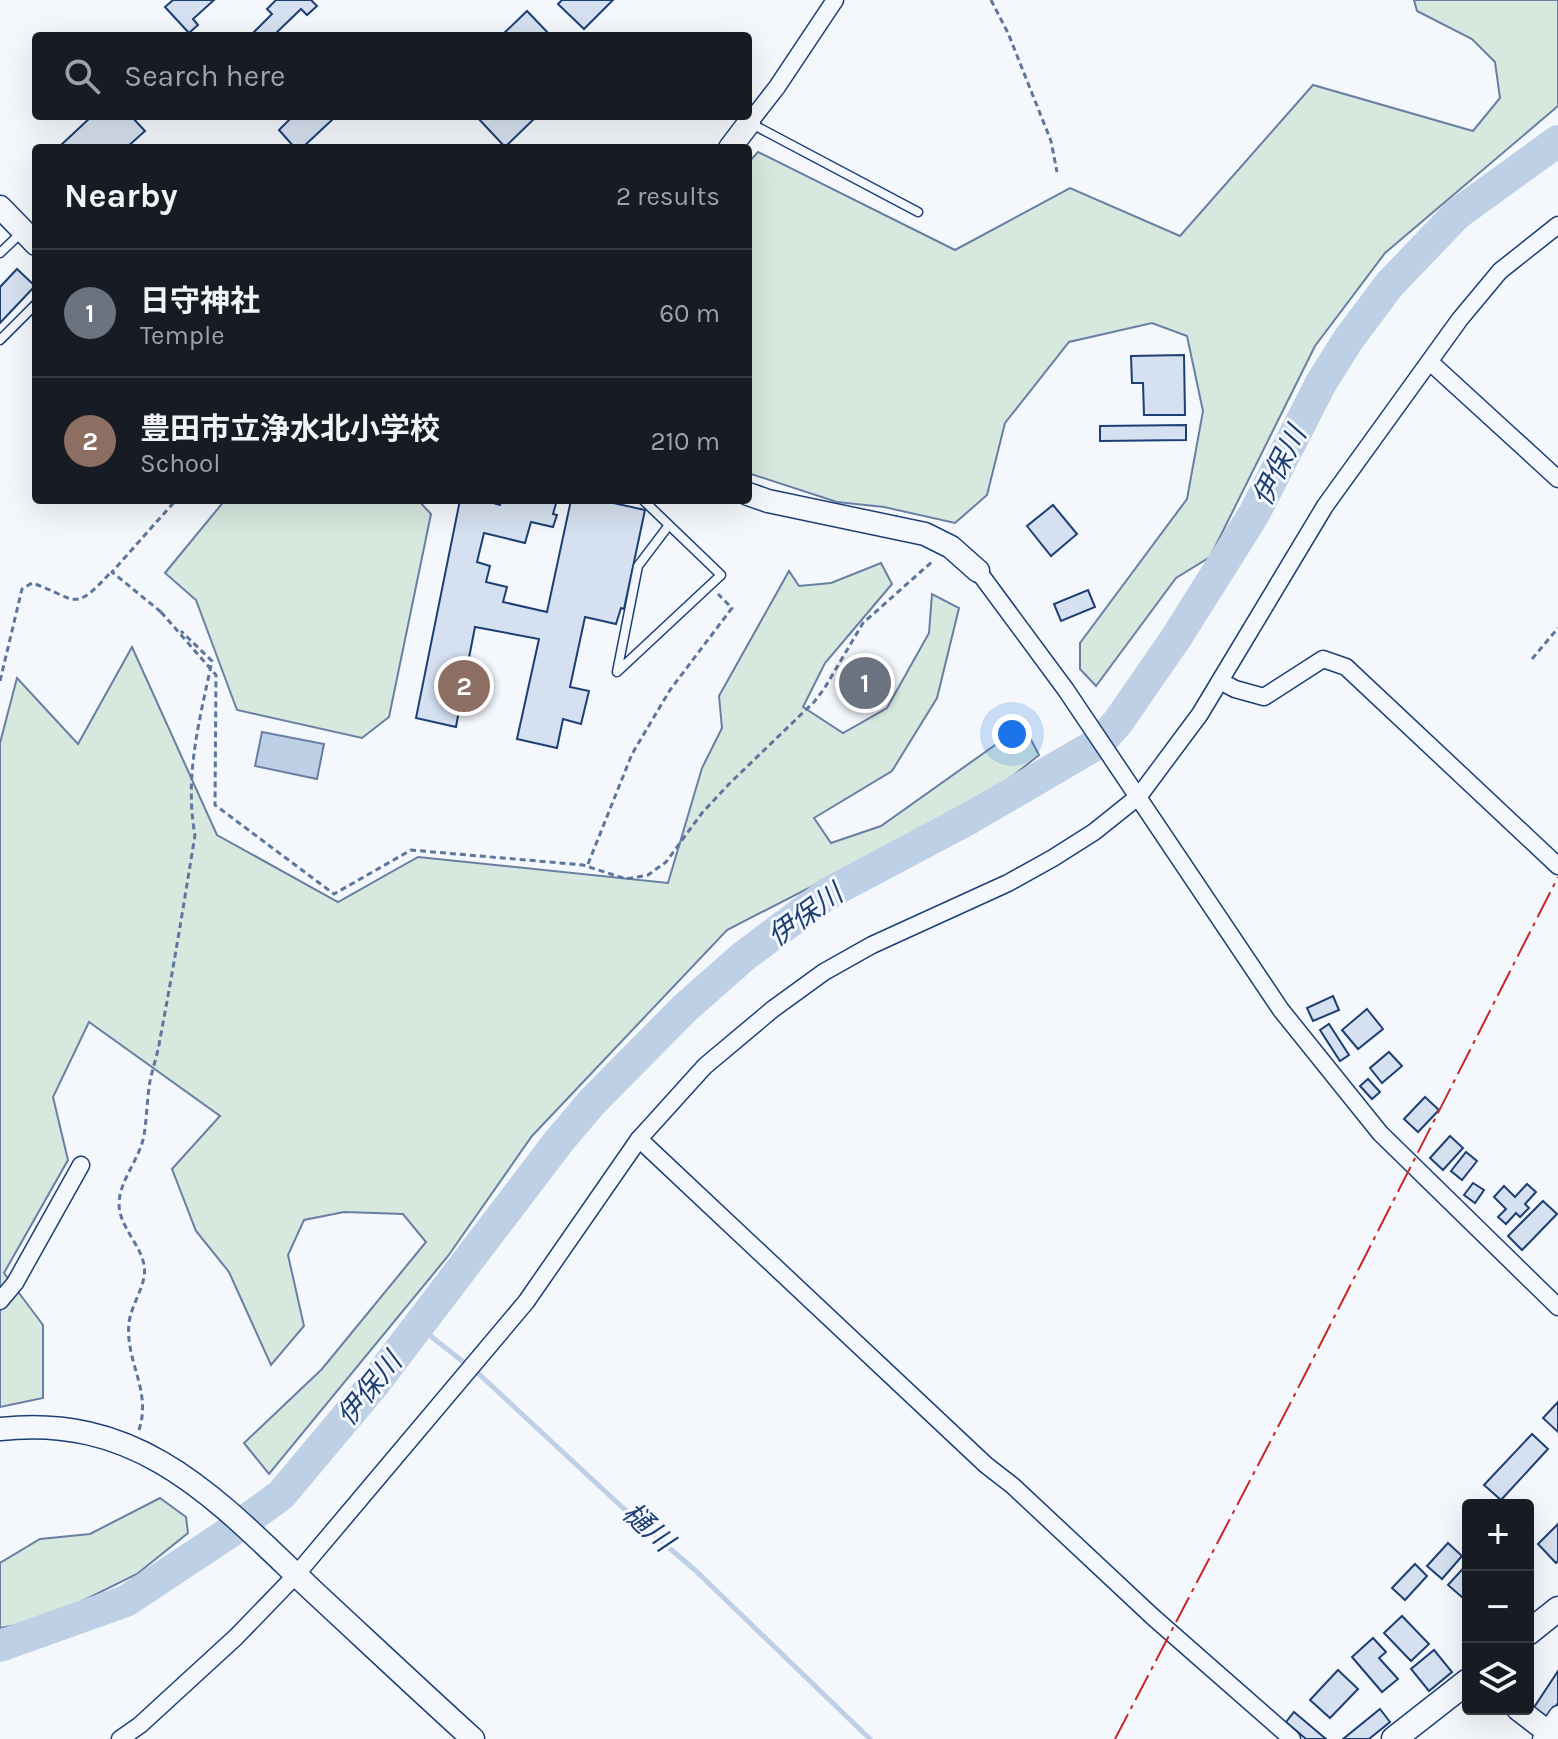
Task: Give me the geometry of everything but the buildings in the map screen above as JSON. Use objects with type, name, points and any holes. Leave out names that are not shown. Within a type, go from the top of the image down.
[{"type":"main road","points":[[1534,1628],[1558,1609]]},
{"type":"main road","points":[[1394,1739],[1462,1686]]},
{"type":"street","points":[[752,119],[835,0]]},
{"type":"street","points":[[733,144],[751,120]]},
{"type":"street","points":[[0,207],[29,238]]},
{"type":"street","points":[[120,1739],[140,1725],[236,1637],[291,1569],[474,1364],[526,1302],[639,1139],[705,1066],[773,1009],[824,972],[872,945],[1008,883],[1094,832],[1200,714],[1325,506],[1430,362],[1500,271],[1558,225]]},
{"type":"street","points":[[1430,362],[1558,479]]},
{"type":"street","points":[[752,495],[925,534],[951,547],[978,571],[1066,690],[1281,1010],[1380,1133],[1558,1307]]},
{"type":"street","points":[[1220,681],[1264,697],[1323,659],[1346,667],[1558,866]]},
{"type":"street","points":[[639,1139],[986,1465],[1292,1739]]},
{"type":"street","points":[[0,1301],[15,1283],[81,1165]]},
{"type":"street","points":[[0,1429],[45,1428],[104,1437],[140,1451],[192,1481],[473,1739]]},
{"type":"street","points":[[1527,1715],[1550,1731]]},
{"type":"lane","points":[[749,123],[918,212]]},
{"type":"lane","points":[[0,253],[29,238]]},
{"type":"lane","points":[[0,340],[32,308]]},
{"type":"lane","points":[[647,504],[669,525],[721,575],[617,672],[638,566],[669,525]]},
{"type":"path","points":[[991,0],[1008,33],[1051,141],[1057,172]]},
{"type":"path","points":[[0,681],[22,589],[32,583],[66,600],[83,598],[112,572],[172,504]]},
{"type":"path","points":[[161,612],[216,675],[215,805],[334,894],[411,850],[587,866],[626,879],[648,875],[666,862],[702,813],[814,702],[863,623],[935,558]]},
{"type":"path","points":[[112,572],[161,612],[212,661],[193,746],[191,815],[195,835],[176,956],[157,1058],[150,1078],[144,1134],[120,1194],[123,1223],[137,1246],[144,1266],[144,1278],[129,1323],[133,1361],[145,1403],[139,1430]]},
{"type":"path","points":[[587,866],[632,754],[670,690],[732,608],[709,586]]},
{"type":"path","points":[[1532,659],[1558,628]]},
{"type":"shaded area","points":[[1414,0],[1558,0],[1558,106],[1385,253],[1315,346],[1210,557],[1176,578],[1096,686],[1080,669],[1080,643],[1187,499],[1203,411],[1187,336],[1152,323],[1069,342],[1005,423],[987,495],[955,523],[884,507],[837,502],[752,474],[752,159],[758,152],[955,250],[1070,188],[1180,236],[1313,85],[1473,131],[1500,98],[1495,62],[1472,39],[1417,11]]},
{"type":"shaded area","points":[[222,504],[422,504],[431,514],[389,717],[362,738],[237,710],[196,600],[165,573]]},
{"type":"shaded area","points":[[881,563],[892,584],[825,663],[803,707],[843,733],[887,708],[929,633],[932,594],[959,608],[937,698],[892,771],[814,818],[831,843],[881,826],[1012,733],[1029,736],[1039,755],[1009,779],[873,855],[727,930],[532,1136],[448,1256],[269,1474],[244,1443],[322,1369],[426,1242],[403,1214],[344,1212],[304,1220],[288,1255],[304,1326],[271,1365],[229,1272],[196,1231],[172,1169],[220,1116],[89,1022],[53,1097],[68,1160],[4,1273],[43,1325],[43,1398],[0,1407],[0,743],[17,678],[78,744],[132,647],[217,835],[338,902],[418,857],[668,883],[702,768],[722,728],[719,696],[789,571],[799,586],[831,583]]},
{"type":"shaded area","points":[[160,1498],[186,1517],[188,1533],[137,1574],[44,1620],[0,1628],[0,1563],[40,1539],[90,1534]]},
{"type":"water","points":[[262,732],[324,744],[317,779],[255,766]]},
{"type":"waterway","name":"伊保川","points":[[0,1646],[126,1601],[281,1495],[374,1384],[559,1141],[592,1102],[685,1008],[744,956],[827,894],[970,818],[1100,742],[1118,722],[1176,638],[1254,514],[1321,383],[1389,285],[1457,214],[1558,141]]},
{"type":"waterway","name":"樋川","points":[[419,1323],[696,1571],[870,1739]]},
{"type":"power","points":[[1115,1739],[1292,1400],[1558,877]]},
{"type":"place","name":"日守神社","points":[[865,683]]},
{"type":"place","name":"豊田市立浄水北小学校","points":[[464,686]]}]
